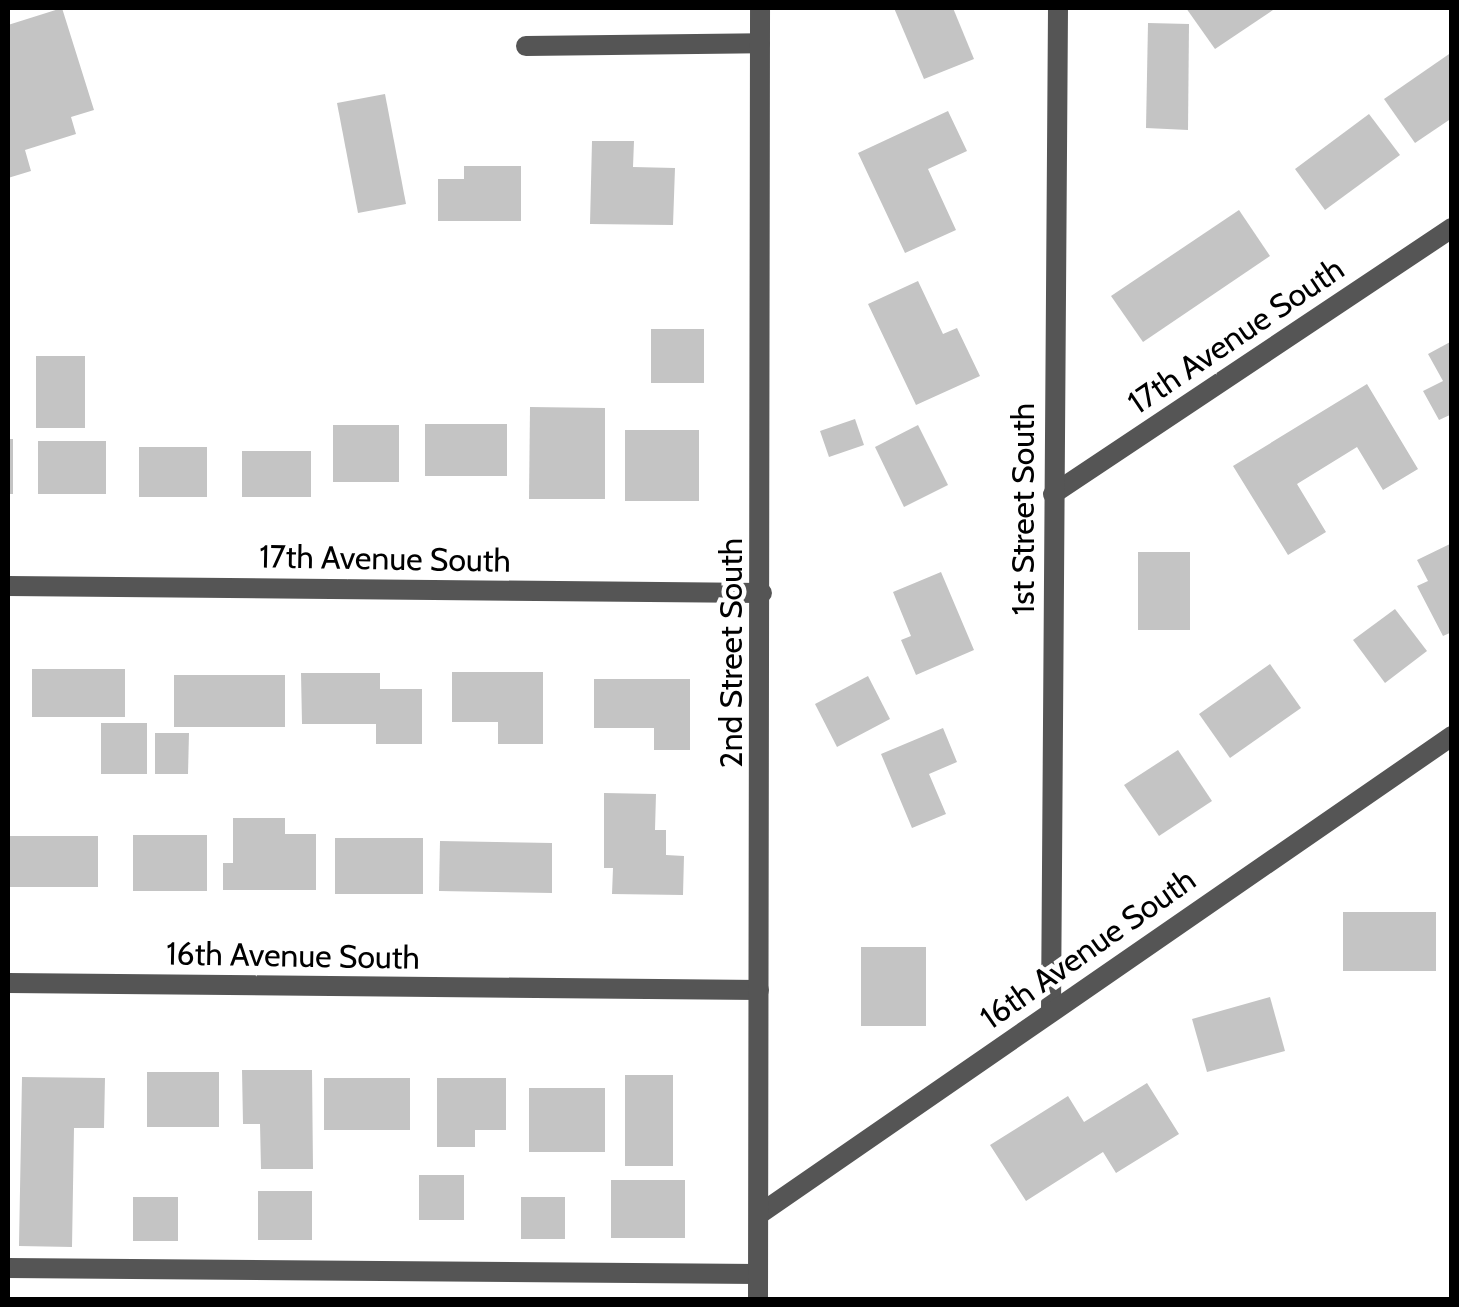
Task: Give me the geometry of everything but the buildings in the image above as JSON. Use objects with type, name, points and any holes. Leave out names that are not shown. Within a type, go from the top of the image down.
[{"type":"street","name":"2nd Street South","points":[[758,1300],[760,8]]},
{"type":"street","name":"1st Street South","points":[[1050,1011],[1058,8]]},
{"type":"street","points":[[526,46],[760,43]]},
{"type":"street","name":"17th Avenue South","points":[[1053,494],[1452,228]]},
{"type":"street","name":"17th Avenue South","points":[[8,586],[762,593]]},
{"type":"street","name":"16th Avenue South","points":[[761,1214],[1452,736]]},
{"type":"street","name":"16th Avenue South","points":[[8,983],[759,990]]},
{"type":"street","points":[[8,1268],[758,1274]]}]
